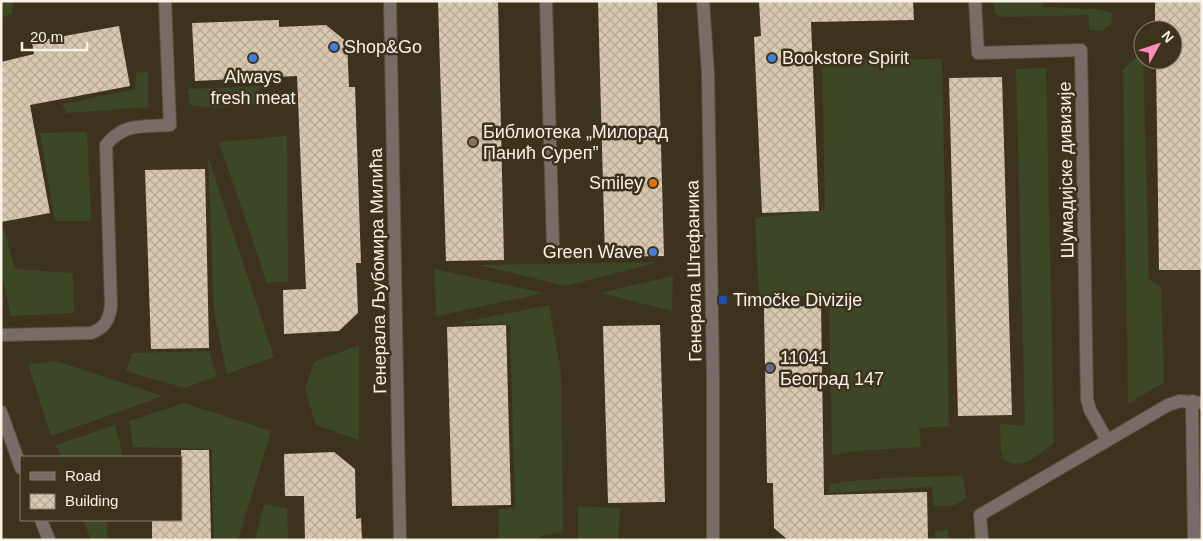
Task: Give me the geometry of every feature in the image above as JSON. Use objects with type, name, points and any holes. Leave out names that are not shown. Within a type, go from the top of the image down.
[{"type":"street","points":[[1,335],[92,333],[109,319],[112,306],[106,145],[115,134],[130,127],[170,125],[165,1]]},
{"type":"street","name":"Генерала Љубомира Милића","points":[[390,1],[400,540]]},
{"type":"street","points":[[546,1],[553,246]]},
{"type":"street","name":"Генерала Штефаника","points":[[703,1],[708,111],[713,377],[713,540]]},
{"type":"street","name":"Шумадијске дивизије","points":[[975,1],[978,53],[1081,50],[1087,399],[1090,410],[1107,440]]},
{"type":"street","points":[[982,540],[980,515],[1168,405],[1180,401],[1197,402],[1194,540]]},
{"type":"street","points":[[1,412],[20,465]]},
{"type":"street","points":[[41,521],[49,540]]},
{"type":"green space","points":[[1,1],[13,1],[12,14],[1,18]]},
{"type":"green space","points":[[994,1],[1042,1],[1043,7],[1096,9],[1113,13],[1111,24],[1101,31],[1090,30],[1088,15],[1003,17],[994,13]]},
{"type":"green space","points":[[942,59],[949,426],[919,428],[921,447],[855,451],[832,455],[829,296],[759,298],[755,218],[825,210],[822,60]]},
{"type":"green space","points":[[1133,60],[1133,70],[1144,70],[1149,279],[1161,287],[1164,382],[1128,404],[1123,70]]},
{"type":"green space","points":[[1046,68],[1054,443],[1036,457],[1025,463],[1018,464],[1004,460],[1001,451],[1000,424],[1025,426],[1016,69]]},
{"type":"green space","points":[[148,71],[148,107],[67,113],[62,104],[135,89],[136,73]]},
{"type":"green space","points":[[260,86],[256,104],[217,108],[190,105],[188,89]]},
{"type":"green space","points":[[87,132],[91,221],[55,221],[40,133]]},
{"type":"green space","points":[[287,136],[288,281],[267,283],[219,142]]},
{"type":"green space","points":[[208,156],[274,357],[227,374],[214,312]]},
{"type":"green space","points":[[4,229],[15,269],[73,273],[74,313],[11,316],[1,270],[1,230]]},
{"type":"green space","points":[[659,262],[566,286],[479,265]]},
{"type":"green space","points":[[434,269],[544,293],[436,316]]},
{"type":"green space","points":[[673,276],[672,311],[600,293]]},
{"type":"green space","points":[[549,305],[561,372],[563,532],[539,536],[539,540],[499,540],[498,509],[515,508],[510,324],[459,323]]},
{"type":"green space","points":[[359,345],[359,440],[316,425],[305,390],[314,362]]},
{"type":"green space","points":[[209,351],[217,376],[185,388],[126,371],[132,353]]},
{"type":"green space","points":[[56,361],[163,396],[51,436],[28,364]]},
{"type":"green space","points":[[184,403],[271,431],[238,540],[214,540],[212,449],[133,447],[129,421]]},
{"type":"green space","points":[[115,425],[123,456],[61,456],[56,445]]},
{"type":"green space","points":[[963,476],[966,498],[955,505],[934,506],[932,487],[828,493],[830,484],[896,478]]},
{"type":"green space","points":[[264,504],[287,508],[288,540],[255,540]]},
{"type":"green space","points":[[578,506],[620,508],[618,540],[578,540]]},
{"type":"green space","points":[[83,521],[107,521],[107,540],[91,540]]},
{"type":"green space","points":[[948,529],[948,540],[935,540],[935,531]]},
{"type":"building","points":[[438,1],[498,1],[504,260],[446,261]]},
{"type":"building","points":[[598,1],[657,1],[664,256],[605,257]]},
{"type":"building","points":[[759,1],[913,1],[914,20],[811,22],[819,211],[762,213],[754,37],[761,36]]},
{"type":"building","points":[[1155,1],[1202,1],[1202,270],[1159,270],[1156,70],[1183,70],[1183,20],[1155,20]]},
{"type":"building","points":[[279,20],[279,27],[326,25],[347,42],[349,87],[355,87],[361,263],[356,263],[358,313],[339,331],[284,334],[283,290],[306,289],[297,76],[195,81],[192,23]]},
{"type":"building","points":[[119,26],[130,86],[30,105],[50,213],[1,222],[1,62],[34,54],[32,42]]},
{"type":"building","points":[[1002,77],[1012,415],[958,416],[949,78]]},
{"type":"building","points":[[205,169],[209,348],[151,349],[145,170]]},
{"type":"building","points":[[821,306],[824,495],[927,492],[928,540],[788,540],[774,528],[773,483],[767,483],[764,307]]},
{"type":"building","points":[[506,325],[511,505],[452,506],[447,327]]},
{"type":"building","points":[[660,325],[665,502],[608,503],[603,326]]},
{"type":"building","points":[[181,450],[209,450],[211,540],[152,540],[152,521],[182,521]]},
{"type":"building","points":[[334,452],[355,469],[356,519],[361,518],[362,540],[305,540],[304,496],[285,496],[284,454]]},
{"type":"place","name":"Shop&Go","points":[[334,47]]},
{"type":"place","name":"Always fresh meat","points":[[253,58]]},
{"type":"place","name":"Bookstore Spirit","points":[[772,58]]},
{"type":"place","name":"Библиотека „Милорад Панић Суреп”","points":[[473,142]]},
{"type":"place","name":"Smiley","points":[[653,183]]},
{"type":"place","name":"Green Wave","points":[[653,252]]},
{"type":"place","name":"Timočke Divizije","points":[[723,300]]},
{"type":"place","name":"11041 Београд 147","points":[[770,368]]}]
